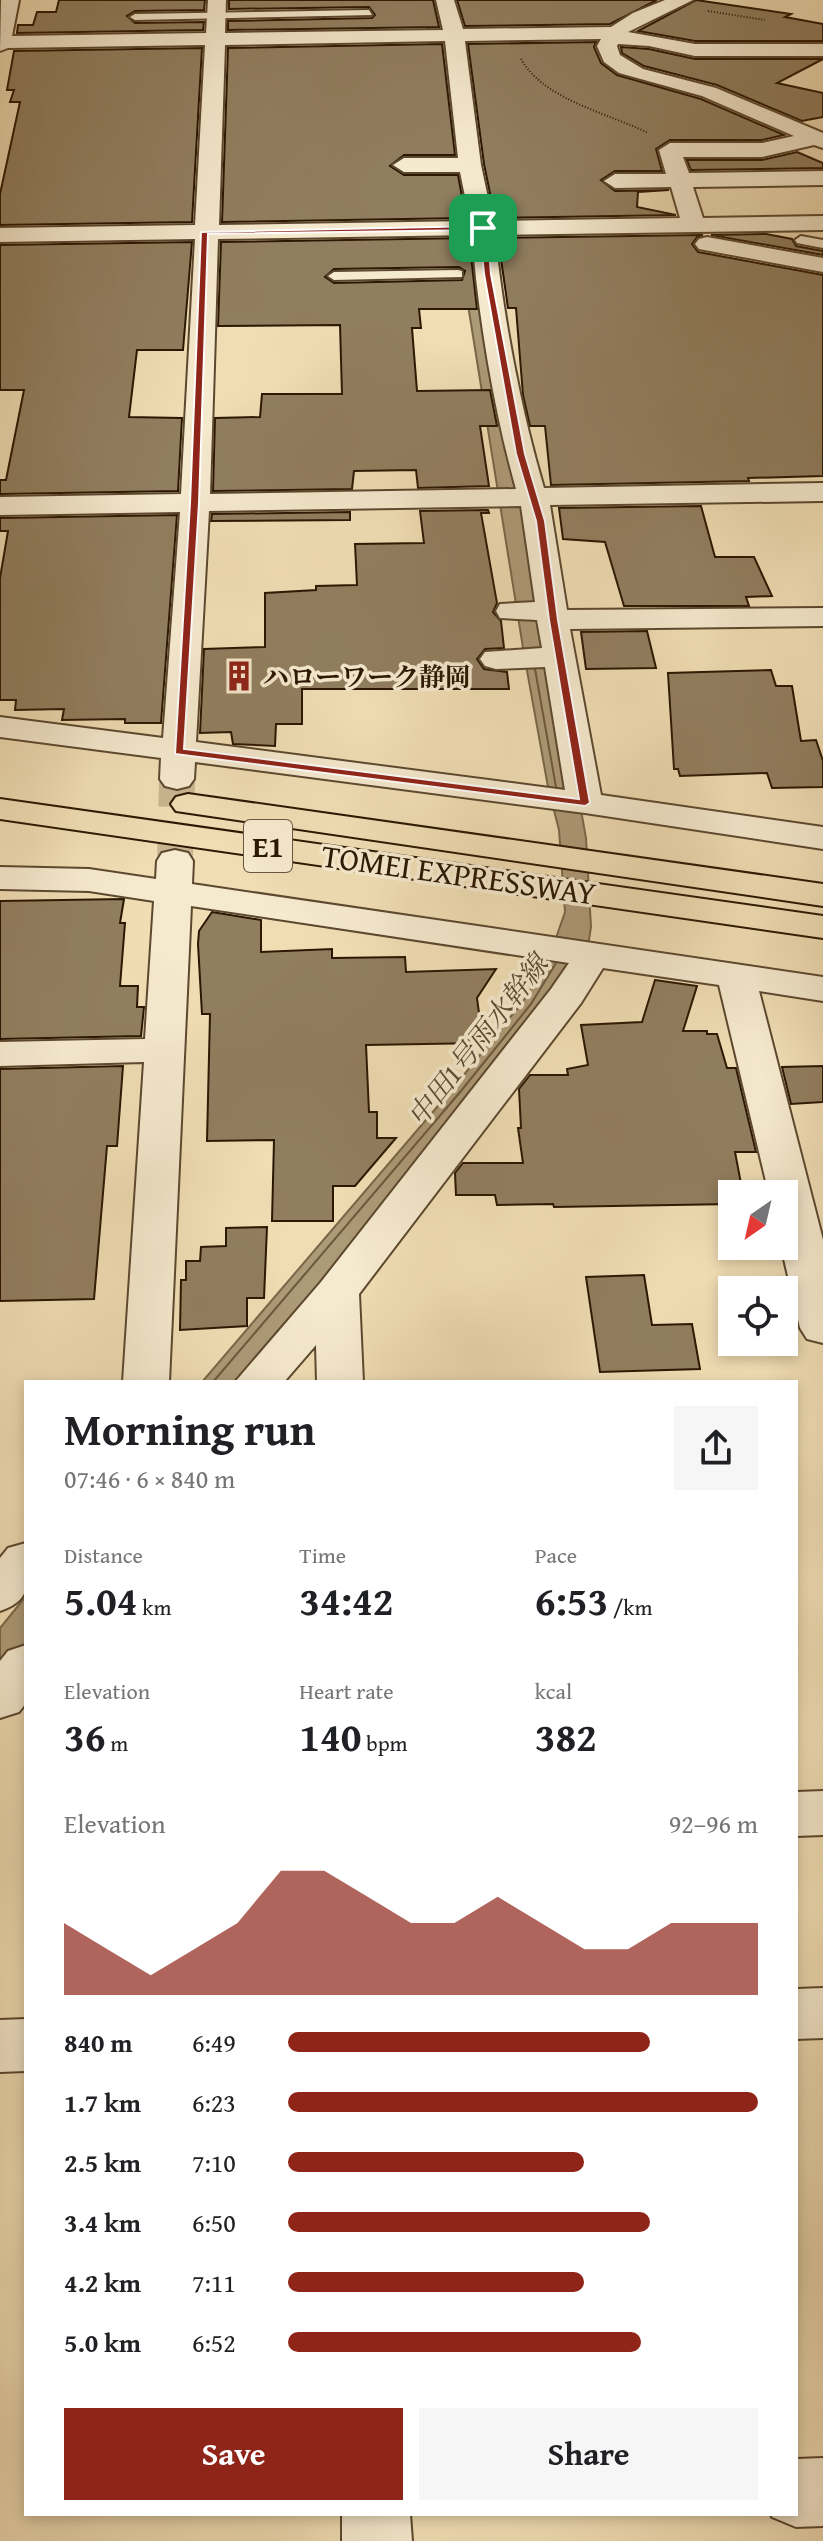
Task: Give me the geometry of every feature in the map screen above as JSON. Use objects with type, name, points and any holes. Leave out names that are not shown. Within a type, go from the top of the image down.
[{"type":"highway","name":"TOMEI EXPRESSWAY","points":[[0,779],[532,869]]},
{"type":"highway","name":"TOMEI EXPRESSWAY","points":[[0,809],[532,869],[646,885],[823,895]]},
{"type":"highway","name":"TOMEI EXPRESSWAY","points":[[646,885],[823,927]]},
{"type":"street","points":[[10,0],[0,43],[219,12],[440,17],[518,34],[612,35],[695,50],[823,50]]},
{"type":"street","points":[[677,2],[638,18],[612,35],[608,49],[613,59],[626,69],[710,92],[820,139]]},
{"type":"street","points":[[178,767],[195,503],[204,232],[219,12]]},
{"type":"street","points":[[440,17],[464,114],[483,228],[474,274],[484,312],[538,613],[531,658],[584,803]]},
{"type":"street","points":[[435,114],[464,114]]},
{"type":"street","points":[[435,114],[464,114]]},
{"type":"street","points":[[435,114],[464,114]]},
{"type":"street","points":[[404,165],[435,114]]},
{"type":"street","points":[[820,139],[762,150],[670,150],[702,243],[823,265]]},
{"type":"street","points":[[615,181],[823,178]]},
{"type":"street","points":[[0,235],[823,223]]},
{"type":"street","points":[[0,506],[195,503],[518,509],[823,492]]},
{"type":"street","points":[[538,613],[823,617]]},
{"type":"street","points":[[0,727],[178,767],[546,798],[823,838]]},
{"type":"street","points":[[0,878],[173,878],[549,950],[823,989]]},
{"type":"street","points":[[146,1380],[173,878]]},
{"type":"street","points":[[260,1380],[337,1292],[567,995],[590,956]]},
{"type":"street","points":[[736,976],[823,1328]]},
{"type":"street","points":[[0,1054],[165,1050]]},
{"type":"street","points":[[337,1292],[340,1380]]},
{"type":"street","points":[[0,1592],[24,1563]]},
{"type":"street","points":[[0,1698],[24,1668]]},
{"type":"street","points":[[798,1814],[823,1813]]},
{"type":"street","points":[[798,2014],[823,2013]]},
{"type":"street","points":[[0,2046],[24,2045]]},
{"type":"street","points":[[798,2493],[823,2492]]},
{"type":"street","points":[[376,2516],[377,2541]]},
{"type":"lane","points":[[135,17],[219,12],[369,13]]},
{"type":"lane","points":[[734,224],[771,232]]},
{"type":"lane","points":[[801,240],[823,244]]},
{"type":"lane","points":[[334,276],[474,274]]},
{"type":"path","points":[[677,2],[776,22]]},
{"type":"path","points":[[518,34],[522,65],[530,74],[548,87],[663,140],[670,150]]},
{"type":"water","points":[[424,0],[438,0],[586,838],[591,927],[588,946],[248,1380],[204,1380],[455,1086],[524,1000],[549,958],[565,912],[559,830],[548,787],[524,654],[460,255]]},
{"type":"water","points":[[24,1598],[24,1652],[0,1682],[0,1628]]},
{"type":"building","points":[[59,0],[205,0],[204,10],[135,11],[127,16],[135,23],[204,22],[203,30],[17,33],[18,25],[33,25],[37,12],[56,12]]},
{"type":"building","points":[[229,0],[433,0],[439,27],[228,30],[228,21],[372,18],[375,15],[369,7],[229,9]]},
{"type":"building","points":[[457,0],[657,0],[610,24],[465,26]]},
{"type":"building","points":[[696,0],[791,14],[785,17],[823,24],[823,41],[695,41],[638,31]]},
{"type":"building","points":[[596,42],[594,47],[601,63],[617,75],[701,99],[784,135],[762,140],[670,140],[656,149],[662,171],[615,171],[601,180],[615,191],[669,190],[638,192],[637,207],[676,215],[495,218],[484,164],[468,44]]},
{"type":"building","points":[[442,44],[455,155],[404,155],[390,166],[404,175],[458,175],[466,218],[222,222],[228,48]]},
{"type":"building","points":[[621,47],[649,49],[695,59],[823,59],[777,83],[823,93],[823,117],[802,121],[717,85],[644,66],[622,53]]},
{"type":"building","points":[[202,48],[192,222],[0,225],[0,194],[20,102],[10,102],[14,90],[7,90],[14,51]]},
{"type":"building","points":[[797,152],[823,163],[823,168],[691,170],[687,160],[762,160]]},
{"type":"building","points":[[766,234],[792,239],[796,246],[823,251],[823,255],[711,235]]},
{"type":"building","points":[[703,235],[692,244],[698,252],[823,275],[823,476],[748,478],[749,481],[551,485],[545,426],[530,426],[523,395],[516,308],[508,308],[498,238]]},
{"type":"building","points":[[469,238],[477,309],[419,309],[421,328],[412,328],[417,391],[490,390],[497,426],[480,426],[489,486],[418,488],[416,470],[354,471],[352,489],[213,491],[215,418],[260,417],[262,394],[342,394],[340,325],[218,326],[221,242]],"holes":[[[459,267],[465,271],[462,280],[334,283],[325,277],[334,269]]]},
{"type":"building","points":[[192,242],[183,350],[137,350],[129,417],[182,418],[178,491],[0,494],[0,480],[6,480],[24,390],[0,390],[0,245]]},
{"type":"building","points":[[701,506],[715,557],[754,557],[772,596],[746,597],[749,606],[624,606],[605,542],[563,539],[559,508]]},
{"type":"building","points":[[488,510],[489,513],[481,513],[497,603],[493,612],[501,621],[504,648],[485,649],[477,659],[484,669],[507,672],[509,689],[302,689],[302,724],[276,724],[275,746],[233,744],[231,732],[200,733],[204,649],[265,647],[265,593],[316,590],[316,586],[357,585],[355,544],[424,543],[420,511]]},
{"type":"building","points":[[350,512],[350,520],[211,521],[212,514]]},
{"type":"building","points":[[177,515],[161,723],[125,723],[125,719],[62,720],[64,709],[15,710],[16,700],[0,700],[0,578],[8,531],[0,531],[0,518]]},
{"type":"building","points":[[647,631],[656,668],[586,669],[581,632]]},
{"type":"building","points":[[771,670],[776,686],[792,686],[801,741],[816,740],[823,761],[823,787],[772,788],[767,773],[680,776],[678,769],[674,769],[668,673]]},
{"type":"building","points":[[124,899],[120,923],[125,923],[120,986],[138,986],[137,1007],[144,1007],[141,1036],[0,1039],[0,901]]},
{"type":"building","points":[[212,912],[261,920],[261,952],[332,949],[332,958],[405,957],[406,972],[496,969],[477,998],[483,1043],[366,1045],[369,1112],[377,1112],[377,1138],[396,1138],[355,1186],[333,1186],[333,1221],[272,1221],[274,1140],[207,1141],[210,1014],[202,1014],[198,944],[199,931]]},
{"type":"building","points":[[655,980],[697,986],[683,1031],[717,1034],[727,1068],[736,1068],[756,1152],[735,1152],[740,1180],[718,1180],[718,1204],[497,1205],[495,1195],[456,1195],[455,1173],[463,1163],[523,1163],[518,1128],[521,1128],[519,1089],[530,1075],[568,1075],[567,1069],[588,1065],[581,1025],[642,1022]]},
{"type":"building","points":[[123,1066],[117,1146],[107,1146],[94,1299],[0,1301],[0,1069]]},
{"type":"building","points":[[823,1066],[823,1102],[791,1104],[782,1067]]},
{"type":"building","points":[[267,1227],[264,1298],[247,1298],[247,1326],[180,1330],[181,1280],[186,1280],[186,1261],[200,1261],[201,1247],[226,1246],[226,1228]]},
{"type":"building","points":[[644,1275],[652,1325],[692,1324],[700,1369],[600,1372],[586,1277]]},
{"type":"tunnel","points":[[175,861],[177,782]]},
{"type":"place","name":"ハローワーク静岡","points":[[239,676]]},
{"type":"route","points":[[483,228],[487,274],[520,454],[540,521],[553,620],[585,803],[179,752],[195,503],[204,232],[483,228]]},
{"type":"water label","name":"中田1号雨水幹線","points":[[477,1040]]}]
